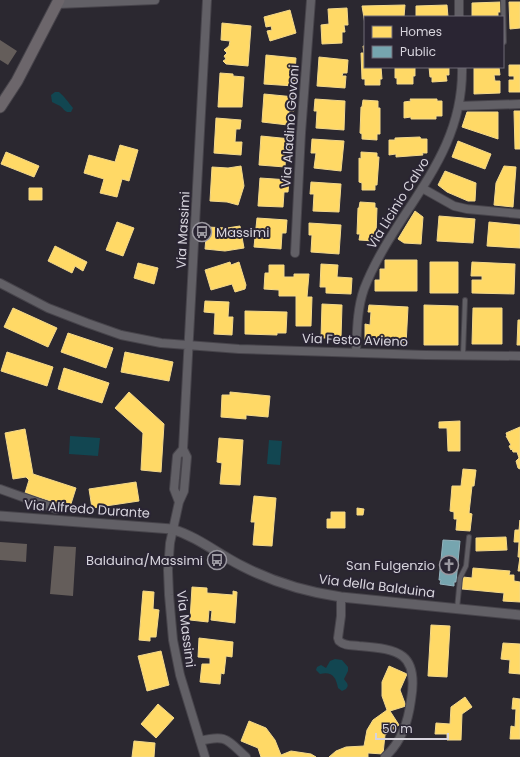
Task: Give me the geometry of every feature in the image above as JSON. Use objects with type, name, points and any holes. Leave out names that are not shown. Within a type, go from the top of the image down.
[{"type":"main road","points":[[0,107],[17,81],[56,1]]},
{"type":"street","points":[[56,1],[155,0]]},
{"type":"street","name":"Via Massimi","points":[[205,757],[183,689],[173,640],[168,570],[172,529],[179,502],[184,491],[187,457],[183,449],[207,0]]},
{"type":"street","name":"Via Aladino Govoni","points":[[295,253],[301,133],[311,0]]},
{"type":"street","points":[[459,0],[460,16]]},
{"type":"street","name":"Via Licinio Calvo","points":[[356,352],[359,311],[362,295],[381,252],[441,157],[449,140],[459,106],[462,68]]},
{"type":"street","points":[[459,106],[520,104]]},
{"type":"street","points":[[422,188],[454,206],[474,210],[520,214]]},
{"type":"street","name":"Via Festo Avieno","points":[[0,283],[48,308],[101,328],[145,341],[239,349],[425,355],[520,356]]},
{"type":"street","points":[[0,489],[14,496],[56,509]]},
{"type":"street","name":"Via Alfredo Durante","points":[[0,516],[172,529]]},
{"type":"street","name":"Via della Balduina","points":[[172,529],[196,538],[236,563],[276,581],[314,592],[340,597],[520,615]]},
{"type":"street","points":[[340,597],[341,616],[338,638],[339,641],[345,644],[368,646],[393,651],[406,658],[411,669],[413,688],[408,719],[398,743],[385,757]]},
{"type":"street","points":[[200,741],[220,737],[227,739],[246,757]]},
{"type":"lane","points":[[503,0],[503,16]]},
{"type":"lane","points":[[463,355],[464,300]]},
{"type":"lane","points":[[456,609],[460,578],[466,566],[469,537]]},
{"type":"water","points":[[55,92],[59,92],[73,108],[71,112],[66,112],[60,106],[52,102],[51,95]]},
{"type":"water","points":[[70,436],[100,438],[98,456],[69,454]]},
{"type":"water","points":[[269,440],[282,441],[280,465],[267,464]]},
{"type":"water","points":[[335,659],[342,660],[348,667],[348,671],[344,679],[348,686],[342,691],[338,688],[333,676],[328,673],[320,674],[316,670],[317,667],[321,665],[326,668],[330,661]]},
{"type":"building: Homes","points":[[501,2],[501,12],[498,12],[498,16],[472,16],[472,3]]},
{"type":"building: Homes","points":[[509,2],[520,2],[520,28],[510,29]]},
{"type":"building: Homes","points":[[405,5],[404,16],[364,16],[364,18],[362,6]]},
{"type":"building: Homes","points":[[447,5],[448,16],[416,16],[416,6]]},
{"type":"building: Homes","points":[[347,8],[348,25],[344,25],[345,32],[342,32],[342,43],[322,44],[321,25],[329,24],[328,9]]},
{"type":"building: Homes","points":[[290,10],[296,33],[270,41],[267,31],[272,30],[271,26],[266,27],[264,17]]},
{"type":"building: Homes","points":[[222,23],[251,26],[248,66],[226,64],[223,61],[226,59],[224,56],[227,53],[224,50],[229,46],[230,41],[221,40]]},
{"type":"building: Homes","points":[[361,53],[364,53],[364,68],[381,68],[382,79],[380,79],[380,85],[365,85],[365,79],[362,79]]},
{"type":"building: Homes","points":[[266,55],[296,58],[294,86],[264,84]]},
{"type":"building: Homes","points":[[319,57],[348,60],[347,73],[343,73],[342,76],[346,76],[345,88],[317,86]]},
{"type":"building: Homes","points":[[509,65],[520,65],[520,92],[509,92],[509,80],[514,80],[514,76],[509,76]]},
{"type":"building: Homes","points":[[395,68],[415,68],[413,84],[397,84],[397,78],[395,78]]},
{"type":"building: Homes","points":[[429,68],[449,68],[449,75],[446,75],[447,81],[432,82],[432,77],[430,77]]},
{"type":"building: Homes","points":[[474,68],[499,68],[500,75],[494,75],[495,81],[500,81],[500,93],[474,94]]},
{"type":"building: Homes","points":[[220,73],[244,77],[242,107],[218,107]]},
{"type":"building: Homes","points":[[264,94],[295,97],[294,111],[289,111],[288,125],[262,122]]},
{"type":"building: Homes","points":[[315,99],[345,101],[344,130],[316,128],[317,111],[314,111]]},
{"type":"building: Homes","points":[[410,99],[437,99],[437,101],[442,101],[442,116],[436,116],[436,119],[411,119],[411,117],[404,118],[404,102],[411,101]]},
{"type":"building: Homes","points":[[363,100],[378,101],[378,108],[380,108],[380,134],[377,134],[377,140],[362,139],[362,134],[360,133],[361,107]]},
{"type":"building: Homes","points":[[514,111],[520,111],[520,149],[515,149]]},
{"type":"building: Homes","points":[[467,112],[498,112],[498,139],[462,127]]},
{"type":"building: Homes","points":[[216,118],[241,120],[240,129],[236,129],[235,142],[242,142],[241,155],[214,153]]},
{"type":"building: Homes","points":[[261,136],[291,139],[290,150],[286,150],[285,167],[259,165]]},
{"type":"building: Homes","points":[[420,137],[421,139],[427,139],[427,153],[422,153],[423,155],[396,157],[396,154],[389,155],[389,140],[395,140],[395,138]]},
{"type":"building: Homes","points":[[312,139],[344,141],[341,171],[314,168],[316,153],[311,153]]},
{"type":"building: Homes","points":[[458,141],[491,154],[485,169],[452,157]]},
{"type":"building: Homes","points":[[120,145],[138,150],[129,181],[122,179],[117,197],[100,193],[104,179],[84,173],[89,155],[115,162]]},
{"type":"building: Homes","points":[[6,152],[39,166],[34,177],[1,164]]},
{"type":"building: Homes","points":[[361,152],[377,153],[377,157],[379,157],[377,185],[375,185],[375,190],[362,190],[362,183],[359,182],[359,158],[361,159]]},
{"type":"building: Homes","points":[[241,166],[244,186],[238,205],[227,202],[210,201],[212,167],[228,168]]},
{"type":"building: Homes","points":[[504,166],[516,167],[513,207],[494,205],[496,183]]},
{"type":"building: Homes","points":[[445,171],[476,183],[475,201],[468,201],[447,192],[438,185]]},
{"type":"building: Homes","points":[[260,178],[289,180],[288,192],[284,192],[283,207],[258,206]]},
{"type":"building: Homes","points":[[311,182],[341,184],[339,212],[313,211],[314,194],[310,194]]},
{"type":"building: Homes","points":[[29,188],[42,188],[42,200],[29,200]]},
{"type":"building: Homes","points":[[360,202],[375,203],[375,208],[377,208],[376,235],[374,235],[374,241],[359,240],[360,234],[357,234],[358,208]]},
{"type":"building: Homes","points":[[415,211],[423,217],[421,244],[404,243],[398,239]]},
{"type":"building: Homes","points":[[439,216],[475,219],[473,243],[437,241]]},
{"type":"building: Homes","points":[[257,218],[287,220],[286,233],[282,233],[281,249],[254,247]]},
{"type":"building: Homes","points":[[117,222],[134,228],[123,256],[106,250]]},
{"type":"building: Homes","points":[[489,222],[520,225],[520,248],[487,246]]},
{"type":"building: Homes","points":[[309,223],[341,225],[339,254],[311,252],[312,235],[309,235]]},
{"type":"building: Homes","points":[[240,226],[244,248],[225,251],[205,249],[207,227],[227,228]]},
{"type":"building: Homes","points":[[55,246],[87,262],[83,271],[75,266],[72,273],[48,261]]},
{"type":"building: Homes","points":[[385,260],[417,260],[417,291],[375,291],[375,280],[380,280],[380,269],[385,269]]},
{"type":"building: Homes","points":[[230,262],[231,265],[239,262],[246,285],[245,289],[235,292],[232,284],[211,290],[205,270]]},
{"type":"building: Homes","points":[[430,262],[458,262],[458,293],[430,293]]},
{"type":"building: Homes","points":[[472,262],[515,264],[514,294],[472,293],[472,280],[482,280],[482,276],[471,276]]},
{"type":"building: Homes","points":[[138,263],[158,268],[154,284],[134,278]]},
{"type":"building: Homes","points":[[321,264],[338,265],[337,277],[352,278],[351,294],[326,293],[326,287],[320,287]]},
{"type":"building: Homes","points":[[269,265],[284,265],[284,277],[294,277],[294,274],[309,274],[307,297],[312,297],[311,326],[296,326],[296,296],[279,296],[279,290],[264,289],[265,273],[269,273]]},
{"type":"building: Homes","points":[[205,301],[229,302],[228,317],[233,317],[232,335],[214,334],[215,313],[204,312]]},
{"type":"building: Homes","points":[[322,304],[342,305],[341,338],[321,338]]},
{"type":"building: Homes","points":[[369,305],[408,307],[406,345],[365,343],[365,324],[370,325],[371,312],[368,312]]},
{"type":"building: Homes","points":[[424,305],[458,306],[458,345],[424,345]]},
{"type":"building: Homes","points":[[13,308],[57,328],[48,347],[4,327]]},
{"type":"building: Homes","points":[[473,308],[502,308],[502,344],[472,344]]},
{"type":"building: Homes","points":[[245,311],[287,312],[286,333],[277,333],[277,335],[245,334]]},
{"type":"building: Homes","points":[[518,320],[520,320],[520,345],[517,345]]},
{"type":"building: Homes","points":[[68,333],[113,348],[106,368],[61,352]]},
{"type":"building: Homes","points":[[7,352],[53,367],[47,386],[1,371]]},
{"type":"building: Homes","points":[[125,352],[173,362],[169,381],[121,372]]},
{"type":"building: Homes","points":[[64,368],[109,383],[102,403],[58,389]]},
{"type":"building: Homes","points":[[129,392],[164,424],[161,472],[141,470],[143,433],[115,408]]},
{"type":"building: Homes","points":[[230,392],[270,396],[268,417],[246,415],[246,419],[221,417],[222,395],[230,395]]},
{"type":"building: Homes","points":[[460,421],[460,451],[448,451],[447,428],[439,428],[439,422]]},
{"type":"building: Homes","points":[[520,427],[520,469],[518,468],[516,461],[519,458],[517,452],[513,452],[512,449],[511,450],[509,446],[511,445],[506,433]]},
{"type":"building: Homes","points":[[25,429],[33,474],[76,488],[70,507],[25,493],[29,480],[26,477],[13,479],[5,433]]},
{"type":"building: Homes","points":[[219,438],[243,440],[240,485],[220,484],[222,463],[217,462]]},
{"type":"building: Homes","points":[[463,469],[476,470],[474,486],[472,486],[469,513],[472,514],[470,531],[456,530],[457,519],[454,519],[454,512],[450,511],[452,486],[461,486]]},
{"type":"building: Homes","points":[[136,482],[139,501],[92,508],[89,489]]},
{"type":"building: Homes","points":[[254,496],[276,498],[272,546],[253,545],[255,522],[251,522]]},
{"type":"building: Homes","points":[[357,508],[364,509],[363,515],[357,515]]},
{"type":"building: Homes","points":[[331,512],[345,512],[345,528],[327,528],[327,519],[331,519]]},
{"type":"building: Homes","points":[[520,520],[520,557],[518,557],[519,542],[514,542],[515,530],[519,530]]},
{"type":"building: Homes","points":[[506,537],[507,550],[476,551],[476,538]]},
{"type":"building: Homes","points":[[520,557],[520,571],[518,571]]},
{"type":"building: Homes","points":[[473,568],[510,571],[509,575],[514,575],[514,581],[520,582],[520,602],[503,601],[504,593],[462,589],[463,577],[472,578]]},
{"type":"building: Homes","points":[[192,587],[207,588],[207,593],[233,595],[233,591],[237,592],[235,623],[211,620],[212,611],[209,610],[208,622],[190,620]]},
{"type":"building: Homes","points":[[143,591],[154,592],[153,609],[159,610],[156,637],[150,637],[150,641],[139,640]]},
{"type":"building: Homes","points":[[431,625],[450,626],[447,677],[428,676]]},
{"type":"building: Homes","points":[[199,638],[233,642],[232,657],[226,656],[224,674],[221,673],[220,684],[200,682],[202,664],[210,664],[210,658],[198,657]]},
{"type":"building: Homes","points":[[503,643],[520,644],[520,674],[509,673],[510,660],[501,659]]},
{"type":"building: Homes","points":[[161,651],[169,685],[147,691],[138,656]]},
{"type":"building: Homes","points":[[389,666],[407,674],[400,690],[406,706],[390,711],[399,725],[385,735],[383,754],[368,753],[368,757],[329,757],[336,751],[346,747],[364,746],[367,730],[373,720],[387,710],[382,696],[382,682]]},
{"type":"building: Homes","points":[[465,697],[472,707],[462,714],[461,740],[447,740],[447,734],[435,734],[436,723],[450,724],[451,707]]},
{"type":"building: Homes","points":[[513,698],[520,699],[520,739],[510,739],[511,726],[515,727],[516,709],[512,709]]},
{"type":"building: Homes","points":[[158,704],[174,718],[156,738],[141,724]]},
{"type":"building: Homes","points":[[249,721],[266,728],[275,740],[281,755],[291,751],[311,754],[316,757],[261,757],[258,748],[241,741]]},
{"type":"building: Homes","points":[[134,741],[155,743],[154,757],[132,757]]},
{"type":"building: Public","points":[[443,540],[460,541],[456,582],[454,582],[454,586],[440,584],[441,580],[439,580]]},
{"type":"building: Other","points":[[0,40],[17,51],[8,65],[0,60]]},
{"type":"building: Other","points":[[0,542],[27,544],[26,562],[0,560]]},
{"type":"building: Other","points":[[54,546],[76,547],[73,596],[50,594]]},
{"type":"place","name":"Massimi","points":[[202,232]]},
{"type":"place","name":"Balduina/Massimi","points":[[217,560]]},
{"type":"place","name":"San Fulgenzio","points":[[449,565]]}]
